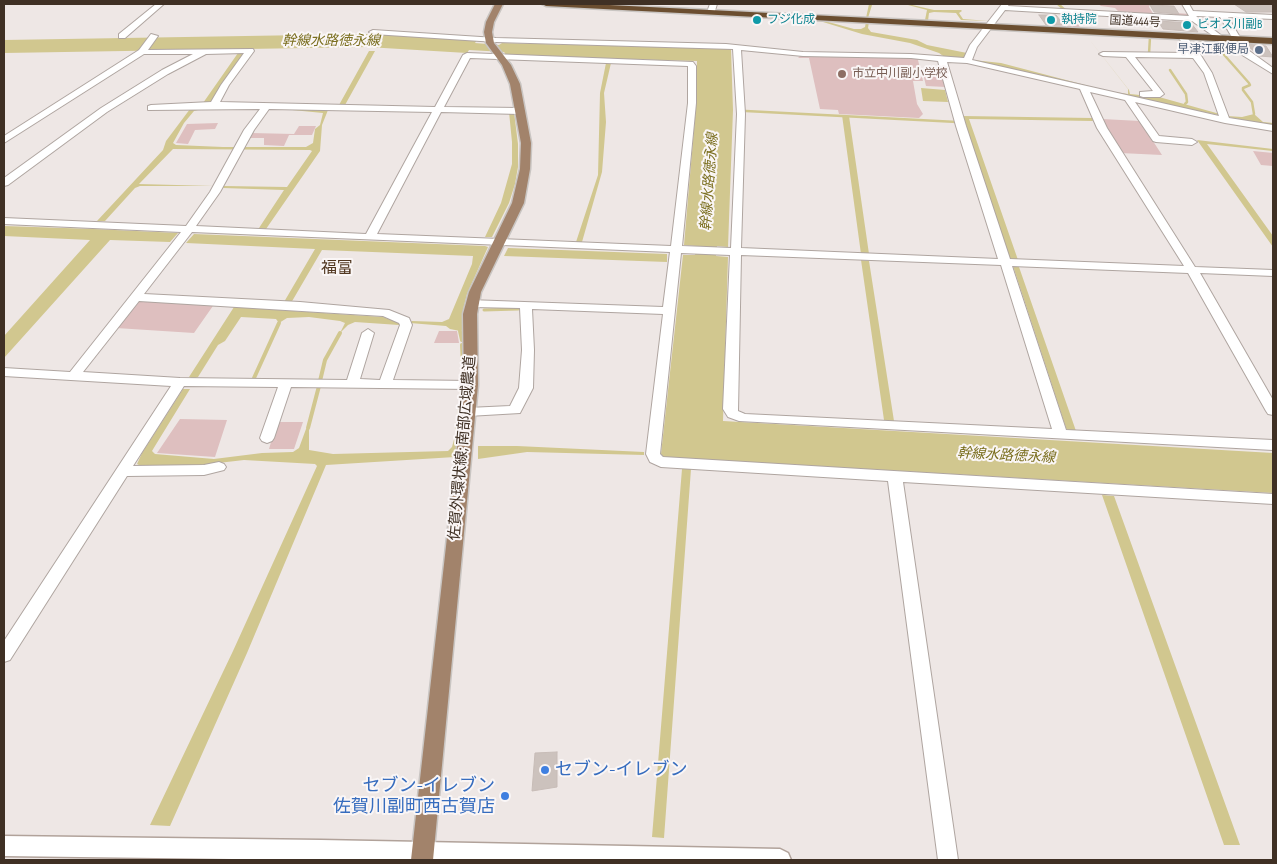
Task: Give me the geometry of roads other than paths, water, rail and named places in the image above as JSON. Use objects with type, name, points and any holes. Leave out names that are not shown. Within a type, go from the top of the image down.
[{"type":"highway","name":"国道444号","points":[[546,4],[712,8],[987,26],[1273,41]]},
{"type":"main road","points":[[494,48],[488,32],[490,22],[499,4]]},
{"type":"main road","name":"佐賀外環状線; 南部広域農道","points":[[423,857],[471,386],[470,314],[475,292],[518,203],[524,178],[526,144],[515,84],[494,48]]},
{"type":"street","points":[[160,4],[122,36],[144,42],[205,51],[250,51],[225,85],[214,105]]},
{"type":"street","points":[[1040,4],[1045,11]]},
{"type":"street","points":[[1186,4],[1193,16],[1223,39],[1273,72]]},
{"type":"street","points":[[967,61],[973,47],[987,26],[1005,6],[1045,11],[1273,17]]},
{"type":"street","points":[[1222,15],[1237,39]]},
{"type":"street","points":[[373,32],[494,48],[685,63],[692,66],[692,103],[653,454],[655,459],[661,462],[1273,499]]},
{"type":"street","points":[[1182,37],[1198,56],[1208,73],[1224,117]]},
{"type":"street","points":[[4,140],[144,42]]},
{"type":"street","points":[[737,47],[741,114],[730,409],[733,414],[744,418],[1273,446]]},
{"type":"street","points":[[370,236],[466,55],[494,48],[737,47],[803,54],[967,61],[1084,88],[1135,96],[1273,128]]},
{"type":"street","points":[[4,183],[104,110],[164,72],[205,51]]},
{"type":"street","points":[[1103,54],[1198,56]]},
{"type":"street","points":[[1128,54],[1160,94],[1135,96]]},
{"type":"street","points":[[942,59],[961,126],[1061,434]]},
{"type":"street","points":[[1084,88],[1102,128],[1192,270],[1273,411]]},
{"type":"street","points":[[1135,96],[1156,139],[1192,142]]},
{"type":"street","points":[[151,108],[214,105],[264,108],[519,111]]},
{"type":"street","points":[[74,375],[189,229],[220,186],[239,148],[264,108]]},
{"type":"street","points":[[4,221],[1273,273]]},
{"type":"street","points":[[136,296],[385,313],[405,321],[406,325],[385,384]]},
{"type":"street","points":[[473,303],[670,311]]},
{"type":"street","points":[[468,412],[515,410],[526,388],[528,350],[526,306]]},
{"type":"street","points":[[357,384],[353,380],[368,333]]},
{"type":"street","points":[[4,372],[180,382],[471,386]]},
{"type":"street","points":[[4,655],[180,382]]},
{"type":"street","points":[[267,438],[286,383]]},
{"type":"street","points":[[123,471],[204,470],[218,467]]},
{"type":"street","points":[[895,477],[948,860]]},
{"type":"street","points":[[4,846],[322,850],[423,857],[780,860]]},
{"type":"water","points":[[869,4],[908,4],[934,10],[961,10],[959,13],[963,19],[989,21],[961,20],[956,13],[934,12],[929,13],[928,21],[925,20],[927,10],[908,5],[872,5],[868,18],[866,18]]},
{"type":"water","points":[[807,20],[821,20],[854,29],[861,29],[865,27],[866,22],[869,22],[868,28],[871,32],[917,40],[927,45],[967,53],[962,58],[946,58],[939,53],[910,43],[862,34],[823,22]]},
{"type":"water","name":"幹線水路徳永線","points":[[366,34],[477,40],[475,43],[499,45],[502,43],[731,49],[733,110],[728,247],[717,246],[716,256],[728,257],[723,421],[1273,453],[1273,493],[664,457],[661,454],[683,255],[695,255],[696,246],[684,245],[696,106],[697,61],[507,56],[504,52],[469,50],[467,53],[367,47],[4,53],[4,40]]},
{"type":"water","points":[[1085,34],[1129,90],[1130,94],[1159,97],[1227,116],[1242,117],[1254,114],[1263,122],[1273,123],[1273,126],[1114,94],[973,60],[1001,63],[1108,91],[1128,94],[1128,89]]},
{"type":"water","points":[[369,51],[375,51],[345,105],[339,105]]},
{"type":"water","points":[[238,53],[245,53],[210,103],[203,103]]},
{"type":"water","points":[[606,63],[611,63],[604,93],[606,122],[602,172],[582,242],[576,242],[598,175],[600,93]]},
{"type":"water","points":[[921,88],[945,90],[948,102],[923,101]]},
{"type":"water","points":[[204,107],[328,110],[322,125],[320,151],[266,229],[259,228],[284,190],[223,188],[224,186],[287,187],[312,151],[173,149],[139,184],[214,186],[140,186],[135,188],[105,221],[97,221],[163,150],[166,141],[190,109]],"holes":[[[292,110],[323,113],[320,125],[315,129],[313,143],[306,147],[223,147],[176,145],[173,143],[184,123],[194,111]]]},
{"type":"water","points":[[509,112],[514,112],[518,144],[518,167],[515,184],[509,203],[492,237],[485,237],[501,203],[512,164]]},
{"type":"water","points":[[842,115],[849,116],[869,254],[861,254]]},
{"type":"water","points":[[963,116],[1092,118],[1093,121],[969,119],[1018,260],[1010,259]]},
{"type":"water","points":[[1197,140],[1273,149],[1273,151],[1207,144],[1273,236],[1273,247]]},
{"type":"water","points":[[4,226],[178,233],[170,242],[110,240],[4,358],[4,336],[90,240],[4,236]]},
{"type":"water","points":[[194,234],[488,247],[467,294],[463,310],[462,330],[460,331],[446,326],[410,323],[412,321],[442,322],[449,319],[472,264],[473,256],[322,250],[291,303],[284,302],[315,249],[186,243]]},
{"type":"water","points":[[508,248],[667,254],[667,262],[504,256]]},
{"type":"water","points":[[861,260],[869,261],[894,421],[884,420]]},
{"type":"water","points":[[1013,266],[1019,267],[1076,431],[1067,431]]},
{"type":"water","points":[[234,307],[383,317],[399,323],[399,325],[355,322],[348,325],[340,333],[345,323],[340,321],[309,317],[287,318],[279,323],[276,319],[241,317],[225,341],[218,345],[198,377],[193,379],[189,377]]},
{"type":"water","points":[[183,389],[190,389],[152,451],[155,454],[214,459],[262,453],[293,452],[299,448],[306,429],[309,428],[309,450],[333,454],[448,451],[452,447],[455,436],[458,435],[455,457],[326,465],[247,653],[170,826],[150,825],[233,651],[317,466],[315,464],[244,460],[201,465],[141,466],[137,464]]},
{"type":"water","points":[[478,446],[644,452],[644,455],[527,452],[478,459]]},
{"type":"water","points":[[682,469],[691,469],[664,838],[652,837]]},
{"type":"water","points":[[1102,495],[1114,496],[1240,845],[1224,845]]},
{"type":"waterway","points":[[1058,4],[1066,11]]},
{"type":"waterway","points":[[1149,54],[1150,37]]},
{"type":"waterway","points":[[1201,40],[1208,48],[1219,49],[1249,83],[1250,85],[1243,88],[1243,90],[1252,102],[1254,114]]},
{"type":"waterway","points":[[1170,70],[1186,94],[1187,102],[1185,104]]},
{"type":"waterway","points":[[746,111],[957,122]]},
{"type":"waterway","points":[[484,310],[518,309]]},
{"type":"waterway","points":[[254,378],[279,323]]},
{"type":"waterway","points":[[460,331],[462,340]]},
{"type":"waterway","points":[[320,381],[325,360],[340,333]]},
{"type":"waterway","points":[[462,345],[463,365]]},
{"type":"waterway","points":[[463,371],[463,381]]},
{"type":"waterway","points":[[308,428],[319,386]]},
{"type":"waterway","points":[[461,402],[462,389]]},
{"type":"waterway","points":[[457,428],[460,408]]},
{"type":"place","name":"フジ化成","points":[[757,20]]},
{"type":"place","name":"執持院","points":[[1051,20]]},
{"type":"place","name":"ビオス川副B","points":[[1187,25]]},
{"type":"place","name":"早津江郵便局","points":[[1259,50]]},
{"type":"place","name":"市立中川副小学校","points":[[842,74]]},
{"type":"place","name":"セブン-イレブン","points":[[545,770]]},
{"type":"place","name":"セブン-イレブン 佐賀川副町西古賀店","points":[[505,796]]},
{"type":"district","name":"福富","points":[[337,269]]}]
